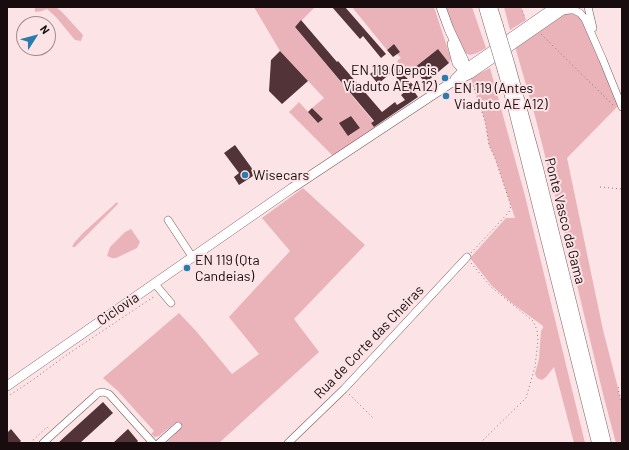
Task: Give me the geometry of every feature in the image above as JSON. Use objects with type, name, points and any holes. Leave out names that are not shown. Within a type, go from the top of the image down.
[{"type":"highway","name":"Ponte Vasco da Gama","points":[[484,7],[495,28]]},
{"type":"highway","name":"Ponte Vasco da Gama","points":[[492,7],[495,28],[536,160],[606,443]]},
{"type":"highway","name":"Ponte Vasco da Gama","points":[[507,69],[512,103],[597,443]]},
{"type":"main road","points":[[441,7],[449,29],[464,61],[467,73]]},
{"type":"main road","points":[[459,50],[464,56],[477,58],[561,8]]},
{"type":"main road","points":[[449,29],[457,63],[467,73]]},
{"type":"main road","points":[[7,386],[292,188],[467,73],[528,29]]},
{"type":"main road","points":[[467,73],[486,54]]},
{"type":"street","points":[[580,7],[581,13],[603,60]]},
{"type":"street","points":[[561,8],[574,10],[580,13],[585,19]]},
{"type":"street","points":[[588,8],[603,60],[620,107]]},
{"type":"street","points":[[168,220],[193,258]]},
{"type":"street","name":"Rua de Corte das Cheiras","points":[[288,443],[344,389],[466,257]]},
{"type":"street","points":[[155,284],[171,303]]},
{"type":"street","points":[[43,443],[98,393],[103,392],[109,394],[153,443]]},
{"type":"street","points":[[159,443],[178,426]]},
{"type":"path","points":[[521,7],[528,29],[542,34],[613,105],[620,107]]},
{"type":"path","points":[[467,73],[485,121],[489,145],[495,158],[511,206],[509,212],[466,257],[491,287],[533,322],[538,335],[535,367],[526,398],[480,443]]},
{"type":"path","points":[[600,187],[622,189]]},
{"type":"path","name":"Ciclovia","points":[[7,397],[161,291]]},
{"type":"path","points":[[622,385],[618,388],[622,405]]},
{"type":"path","points":[[344,389],[374,419]]},
{"type":"shaded area","points":[[35,7],[56,7],[83,35],[81,41],[75,40],[56,16],[47,9],[35,12]]},
{"type":"shaded area","points":[[254,7],[315,7],[295,27],[373,121],[371,123],[375,128],[333,156],[289,112],[299,102],[318,123],[322,119],[312,108],[324,98],[280,51]],"holes":[[[351,116],[360,128],[349,136],[340,123]]]},
{"type":"shaded area","points":[[352,7],[434,7],[451,59],[449,63],[438,49],[414,68],[418,73],[411,78],[397,61],[401,58],[397,54],[400,52],[394,44],[387,50]]},
{"type":"shaded area","points":[[446,7],[472,7],[486,48],[470,55],[461,49]]},
{"type":"shaded area","points":[[504,7],[521,7],[526,20],[510,30]]},
{"type":"shaded area","points":[[560,11],[576,13],[583,21],[618,106],[567,158],[603,330],[622,405],[622,443],[616,443],[535,116],[514,43]]},
{"type":"shaded area","points":[[490,68],[525,196],[585,443],[574,443],[554,367],[542,380],[537,378],[535,374],[539,359],[541,331],[543,326],[513,304],[492,286],[470,258],[506,218],[515,218],[495,158],[489,145],[485,121],[471,78]]},
{"type":"shaded area","points":[[303,188],[365,245],[294,319],[319,352],[219,443],[166,443],[180,429],[175,423],[159,436],[155,437],[151,434],[154,431],[118,391],[103,378],[179,313],[232,374],[259,354],[229,317],[290,251],[262,218]]},
{"type":"shaded area","points":[[117,202],[118,204],[75,247],[72,247],[83,233]]},
{"type":"shaded area","points":[[131,229],[140,242],[137,248],[116,258],[107,256],[110,247],[125,232]]},
{"type":"building","points":[[332,7],[345,7],[386,54],[381,58],[363,36],[360,39]]},
{"type":"building","points":[[301,20],[382,112],[395,102],[397,105],[405,100],[401,95],[407,90],[392,72],[378,84],[370,74],[379,67],[383,73],[393,65],[397,71],[399,69],[413,85],[411,87],[418,97],[374,127],[371,123],[374,121],[295,27]]},
{"type":"building","points":[[394,44],[400,52],[393,57],[387,50]]},
{"type":"building","points":[[438,49],[449,63],[425,83],[414,68]]},
{"type":"building","points":[[280,51],[308,81],[282,104],[269,91],[271,60]]},
{"type":"building","points":[[312,108],[323,119],[318,123],[308,112]]},
{"type":"building","points":[[351,116],[360,128],[348,136],[339,123]]},
{"type":"building","points":[[235,145],[256,174],[239,185],[234,177],[239,173],[224,153]]},
{"type":"building","points":[[103,402],[113,413],[80,443],[58,443]]},
{"type":"building","points":[[11,429],[21,441],[19,443],[7,443],[7,433]]},
{"type":"building","points":[[128,429],[138,441],[136,443],[113,443]]},
{"type":"place","name":"EN 119 (Depois Viaduto AE A12)","points":[[445,78]]},
{"type":"place","name":"EN 119 (Antes Viaduto AE A12)","points":[[446,96]]},
{"type":"place","name":"Wisecars","points":[[245,175]]},
{"type":"place","name":"EN 119 (Qta Candeias)","points":[[187,268]]}]
